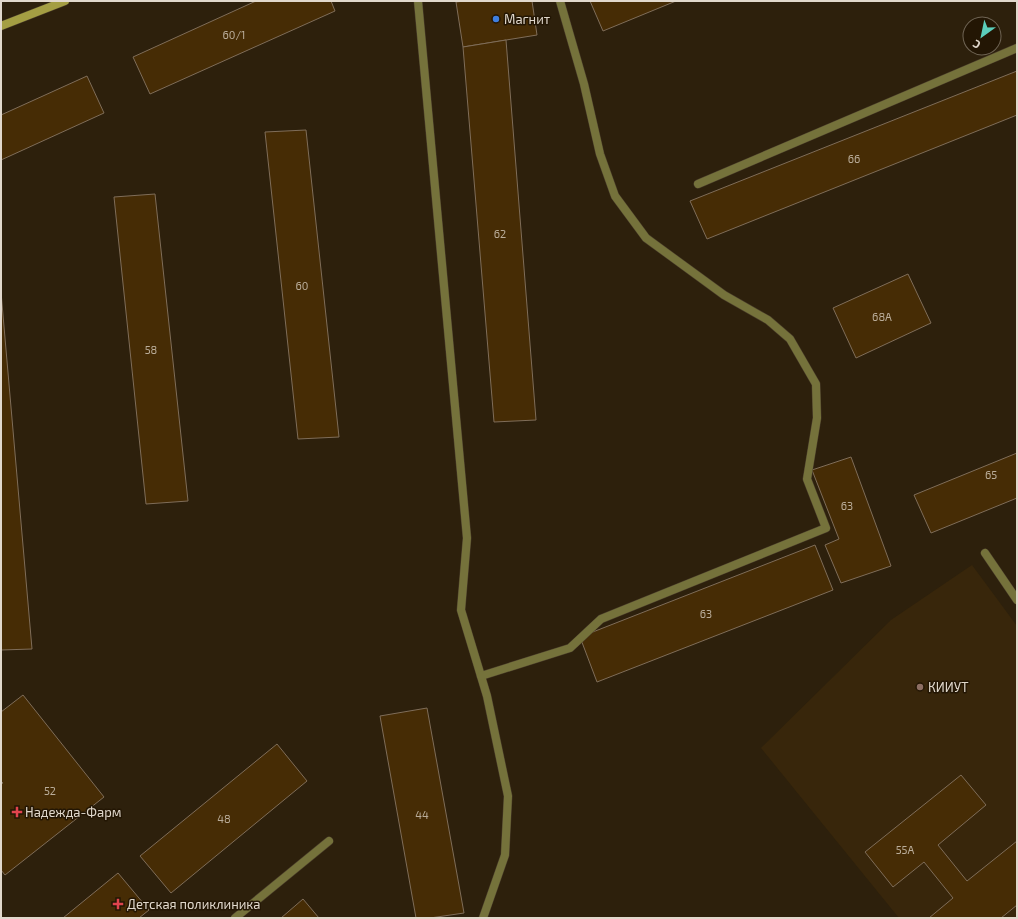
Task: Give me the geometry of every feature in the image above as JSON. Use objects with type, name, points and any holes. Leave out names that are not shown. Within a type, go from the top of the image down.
[{"type":"street","points":[[1,26],[65,1]]},
{"type":"lane","points":[[418,1],[467,538],[461,610],[487,696],[508,796],[505,855],[483,918]]},
{"type":"lane","points":[[481,676],[570,648],[601,619],[826,528],[807,479],[817,418],[816,384],[790,339],[768,320],[724,295],[646,238],[615,196],[600,154],[584,84],[560,1]]},
{"type":"lane","points":[[698,184],[1017,48]]},
{"type":"lane","points":[[985,553],[1017,600]]},
{"type":"lane","points":[[235,918],[329,841]]},
{"type":"shaded area","name":"КИИУТ","points":[[972,565],[1017,626],[1017,918],[899,918],[761,748],[891,620]]},
{"type":"building","points":[[256,1],[331,1],[335,11],[150,94],[133,57]]},
{"type":"building","name":"Магнит","points":[[532,1],[537,35],[463,47],[456,2]]},
{"type":"building","points":[[590,1],[676,1],[603,31]]},
{"type":"building","points":[[506,40],[536,420],[494,422],[463,47]]},
{"type":"building","points":[[1017,71],[1017,115],[707,239],[690,201]]},
{"type":"building","points":[[87,76],[104,113],[1,160],[1,115]]},
{"type":"building","points":[[306,130],[339,437],[298,439],[265,132]]},
{"type":"building","points":[[155,194],[188,501],[146,504],[114,197]]},
{"type":"building","points":[[908,274],[931,323],[856,358],[833,308]]},
{"type":"building","points":[[1,292],[32,649],[1,650]]},
{"type":"building","points":[[1017,453],[1017,498],[931,533],[914,495]]},
{"type":"building","points":[[851,457],[891,566],[841,583],[825,545],[839,539],[812,470]]},
{"type":"building","points":[[815,545],[833,590],[597,682],[580,637]]},
{"type":"building","points":[[23,695],[104,797],[5,875],[1,870],[1,784],[3,783],[1,781],[1,712]]},
{"type":"building","points":[[427,708],[464,913],[430,918],[416,918],[380,716]]},
{"type":"building","points":[[277,744],[307,781],[171,893],[140,856]]},
{"type":"building","points":[[961,775],[986,805],[938,845],[967,881],[1017,841],[1017,905],[1001,918],[929,918],[953,898],[924,862],[893,887],[865,852]]},
{"type":"building","points":[[118,873],[149,910],[139,918],[63,918]]},
{"type":"building","points":[[303,899],[319,918],[281,918]]},
{"type":"place","name":"Магнит","points":[[496,19]]},
{"type":"place","name":"КИИУТ","points":[[920,687]]},
{"type":"place","name":"Надежда-Фарм","points":[[17,812]]},
{"type":"place","name":"Детская поликлиника","points":[[118,904]]}]
